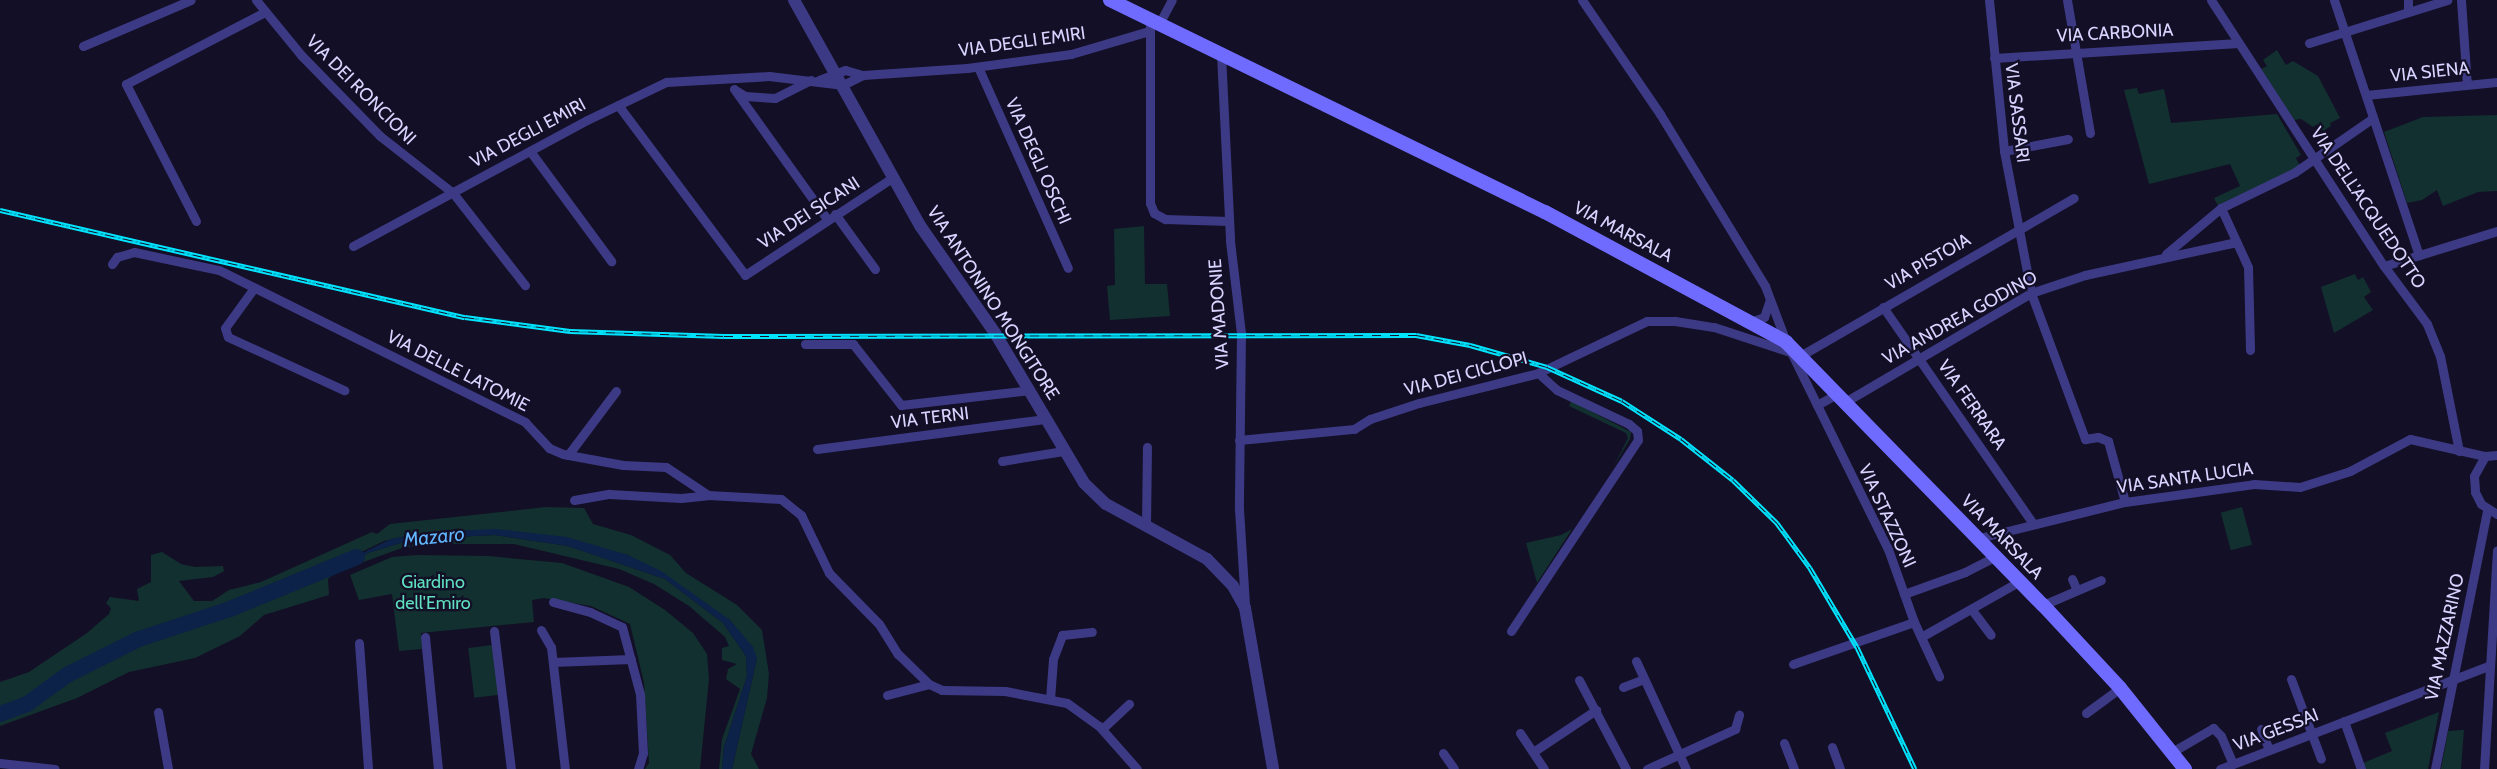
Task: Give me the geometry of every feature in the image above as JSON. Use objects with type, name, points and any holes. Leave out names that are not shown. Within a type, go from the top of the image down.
[{"type":"main road","name":"VIA MARSALA","points":[[1110,0],[1153,25],[1221,54],[1545,212],[1753,321],[1794,351],[1996,556],[2120,688],[2186,769]]},
{"type":"street","points":[[83,46],[191,0]]},
{"type":"street","name":"VIA DEI RONCIONI","points":[[256,0],[380,136],[453,193],[525,285]]},
{"type":"street","name":"VIA ANTONINO MONGITORE","points":[[794,0],[836,72],[892,178],[1030,390],[1063,451],[1095,495],[1146,526],[1193,550],[1221,570],[1245,608]]},
{"type":"street","points":[[1172,0],[1153,25],[1150,203],[1154,213],[1165,219],[1229,221]]},
{"type":"street","name":"VIA STAZZONI","points":[[1581,0],[1660,114],[1771,298],[1817,405],[1888,549],[1914,622],[1940,676]]},
{"type":"street","name":"VIA SASSARI","points":[[1989,0],[2004,151],[2031,293],[2085,439],[2098,437],[2108,441],[2125,502]]},
{"type":"street","points":[[2067,0],[2090,133]]},
{"type":"street","name":"VIA DELL'ACQUEDOTTO","points":[[2211,0],[2384,266],[2434,338],[2459,451]]},
{"type":"street","points":[[2334,0],[2419,255]]},
{"type":"street","points":[[2408,0],[2408,12]]},
{"type":"street","points":[[2308,44],[2447,0]]},
{"type":"street","points":[[2461,0],[2467,85]]},
{"type":"street","points":[[196,221],[126,84],[265,12]]},
{"type":"street","name":"VIA DEGLI EMIRI","points":[[734,89],[745,96],[775,98],[815,80],[845,70],[862,75],[978,67],[1071,54],[1153,25]]},
{"type":"street","name":"VIA CARBONIA","points":[[1994,58],[2075,51],[2239,43]]},
{"type":"street","name":"VIA MADONIE","points":[[1221,54],[1229,221],[1240,333],[1239,440],[1245,608]]},
{"type":"street","name":"VIA DEGLI OSCHI","points":[[978,67],[1068,268]]},
{"type":"street","name":"VIA DEGLI EMIRI","points":[[353,246],[530,151],[666,82],[727,76],[815,80],[832,86],[843,85],[862,75]]},
{"type":"street","points":[[727,76],[734,89],[831,217],[876,269]]},
{"type":"street","name":"VIA SIENA","points":[[2366,95],[2497,82]]},
{"type":"street","name":"VIA DEI SICANI","points":[[618,105],[745,275],[892,178]]},
{"type":"street","points":[[2164,255],[2221,208],[2316,159],[2373,118]]},
{"type":"street","points":[[2004,151],[2068,139]]},
{"type":"street","points":[[530,151],[612,261]]},
{"type":"street","name":"VIA PISTOIA","points":[[1794,351],[1883,308],[2074,198]]},
{"type":"street","points":[[2221,208],[2250,280],[2250,350]]},
{"type":"street","points":[[2384,266],[2497,231]]},
{"type":"street","name":"VIA ANDREA GODINO","points":[[1841,398],[1919,358],[2031,293],[2085,274],[2164,255],[2235,242]]},
{"type":"street","name":"VIA DELLE LATOMIE","points":[[112,264],[126,252],[144,253],[219,270],[525,422],[549,448],[568,455],[623,465],[666,467],[708,495]]},
{"type":"street","points":[[254,288],[225,328],[228,337],[344,390]]},
{"type":"street","points":[[1753,321],[1764,317],[1771,298]]},
{"type":"street","name":"VIA FERRARA","points":[[1883,308],[2033,524]]},
{"type":"street","name":"VIA DEI CICLOPI","points":[[1239,440],[1354,429],[1370,419],[1419,403],[1538,373],[1647,321],[1675,321],[1714,327],[1794,351]]},
{"type":"street","points":[[806,344],[853,344],[901,405],[1030,390]]},
{"type":"street","points":[[1511,630],[1638,440],[1637,430],[1629,424],[1557,390],[1538,373]]},
{"type":"street","points":[[568,455],[616,391]]},
{"type":"street","points":[[1817,405],[1841,398]]},
{"type":"street","name":"VIA TERNI","points":[[817,449],[1046,419]]},
{"type":"street","name":"VIA SANTA LUCIA","points":[[1978,538],[2125,502],[2254,484],[2300,487],[2350,471],[2410,439],[2485,456]]},
{"type":"street","points":[[1146,526],[1147,447]]},
{"type":"street","points":[[1002,460],[1063,451]]},
{"type":"street","points":[[2494,514],[2474,485],[2476,470],[2485,456],[2497,454]]},
{"type":"street","points":[[574,500],[609,494],[681,498],[708,495],[769,497],[792,505],[829,573],[879,624],[898,654],[929,684],[942,690],[1005,691],[1067,703],[1102,729],[1137,769]]},
{"type":"street","name":"VIA MAZZARINO","points":[[2435,769],[2453,680],[2494,514]]},
{"type":"street","points":[[2484,769],[2496,551]]},
{"type":"street","points":[[1904,594],[1965,572],[1996,556]]},
{"type":"street","name":"VIA MARSALA","points":[[2072,579],[2077,590]]},
{"type":"street","name":"VIA MARSALA","points":[[2043,605],[2101,580]]},
{"type":"street","points":[[1921,637],[2020,581]]},
{"type":"street","points":[[553,602],[590,612],[622,627],[640,694],[643,753],[638,769]]},
{"type":"street","points":[[1245,608],[1273,769]]},
{"type":"street","points":[[1972,610],[1991,635]]},
{"type":"street","points":[[1793,664],[1914,622]]},
{"type":"street","points":[[541,630],[548,638],[553,662],[565,769]]},
{"type":"street","points":[[494,631],[512,769]]},
{"type":"street","points":[[1050,699],[1053,658],[1062,635],[1092,632]]},
{"type":"street","points":[[425,637],[438,769]]},
{"type":"street","points":[[359,643],[368,769]]},
{"type":"street","points":[[553,662],[631,659]]},
{"type":"street","points":[[1636,661],[1686,769]]},
{"type":"street","name":"VIA GESSAI","points":[[2220,769],[2489,666]]},
{"type":"street","points":[[1623,687],[1644,679]]},
{"type":"street","points":[[2291,679],[2321,759]]},
{"type":"street","points":[[1579,680],[1626,769]]},
{"type":"street","points":[[886,695],[929,684]]},
{"type":"street","points":[[2086,713],[2120,688]]},
{"type":"street","points":[[1102,729],[1129,704]]},
{"type":"street","points":[[1533,752],[1596,710]]},
{"type":"street","points":[[158,712],[168,769]]},
{"type":"street","points":[[1647,769],[1735,729],[1739,715]]},
{"type":"street","name":"VIA GESSAI","points":[[2344,721],[2361,769]]},
{"type":"street","points":[[2172,752],[2213,728],[2218,737],[2221,736],[2234,764]]},
{"type":"street","points":[[2261,729],[2269,750]]},
{"type":"street","points":[[1520,733],[1544,769]]},
{"type":"street","points":[[1784,743],[1794,769]]},
{"type":"street","points":[[1832,747],[1840,769]]},
{"type":"street","points":[[1443,753],[1454,769]]},
{"type":"street","points":[[0,763],[55,769]]},
{"type":"green space","points":[[2277,50],[2286,65],[2293,61],[2318,76],[2340,118],[2330,123],[2331,126],[2323,131],[2318,124],[2313,127],[2301,119],[2294,120],[2261,69],[2267,66],[2263,60]]},
{"type":"green space","points":[[2137,88],[2139,94],[2164,89],[2171,123],[2277,114],[2301,155],[2296,158],[2299,164],[2306,164],[2218,206],[2214,198],[2240,186],[2230,164],[2149,184],[2124,90]]},
{"type":"green space","points":[[2497,115],[2497,191],[2478,192],[2443,206],[2437,190],[2422,200],[2407,203],[2384,132],[2423,117]]},
{"type":"green space","points":[[1144,226],[1145,284],[1167,284],[1170,316],[1110,320],[1107,286],[1115,285],[1114,229]]},
{"type":"green space","points":[[2355,274],[2358,280],[2363,277],[2371,292],[2364,297],[2373,310],[2334,333],[2321,287]]},
{"type":"green space","points":[[1571,401],[1631,432],[1630,439],[1613,467],[1628,438],[1626,433],[1569,406]]},
{"type":"green space","points":[[546,507],[584,508],[593,524],[631,535],[670,555],[686,573],[737,605],[762,630],[769,674],[767,698],[751,754],[759,769],[732,769],[757,658],[730,620],[628,555],[486,530],[410,535],[384,541],[343,561],[348,566],[368,553],[414,539],[495,535],[568,546],[665,579],[723,623],[746,656],[747,676],[724,747],[722,769],[719,769],[722,739],[740,689],[726,679],[728,669],[737,664],[722,660],[722,648],[729,646],[725,637],[689,606],[654,584],[619,569],[514,544],[427,544],[399,549],[336,572],[328,579],[329,595],[264,615],[240,636],[195,658],[129,672],[77,698],[0,726],[0,682],[29,672],[87,633],[109,614],[111,608],[106,603],[110,597],[139,601],[137,589],[151,582],[151,555],[162,552],[181,564],[195,567],[223,566],[224,571],[213,577],[179,581],[194,601],[212,601],[229,590],[261,582],[372,532],[377,534],[390,524]]},
{"type":"green space","points":[[2242,507],[2252,545],[2231,550],[2221,513]]},
{"type":"green space","points":[[1572,529],[1537,583],[1526,543],[1561,535]]},
{"type":"green space","name":"Giardino dell'Emiro","points":[[488,556],[562,563],[629,587],[665,610],[693,633],[707,654],[709,679],[700,769],[645,769],[649,763],[644,683],[630,624],[591,606],[544,598],[532,600],[534,622],[421,633],[422,649],[399,651],[392,594],[359,600],[350,575],[392,557]]},
{"type":"green space","points":[[493,645],[499,695],[474,698],[468,648]]},
{"type":"green space","points":[[2439,712],[2428,769],[2365,769],[2363,763],[2392,751],[2385,733]]},
{"type":"green space","points":[[2464,730],[2461,769],[2441,769],[2448,731]]},
{"type":"water","name":"Mazaro","points":[[496,529],[567,537],[628,555],[661,571],[730,620],[753,647],[757,658],[732,769],[722,769],[724,747],[747,676],[746,656],[723,623],[665,579],[568,546],[495,535],[414,539],[368,553],[348,566],[336,566],[391,539],[428,532]]},
{"type":"waterway","name":"Mazaro","points":[[0,714],[27,704],[67,675],[139,639],[230,609],[357,557]]},
{"type":"railway","points":[[0,210],[465,317],[570,331],[724,336],[1416,335],[1470,345],[1547,367],[1622,401],[1681,439],[1733,480],[1777,523],[1810,568],[1857,647],[1915,769]]}]
